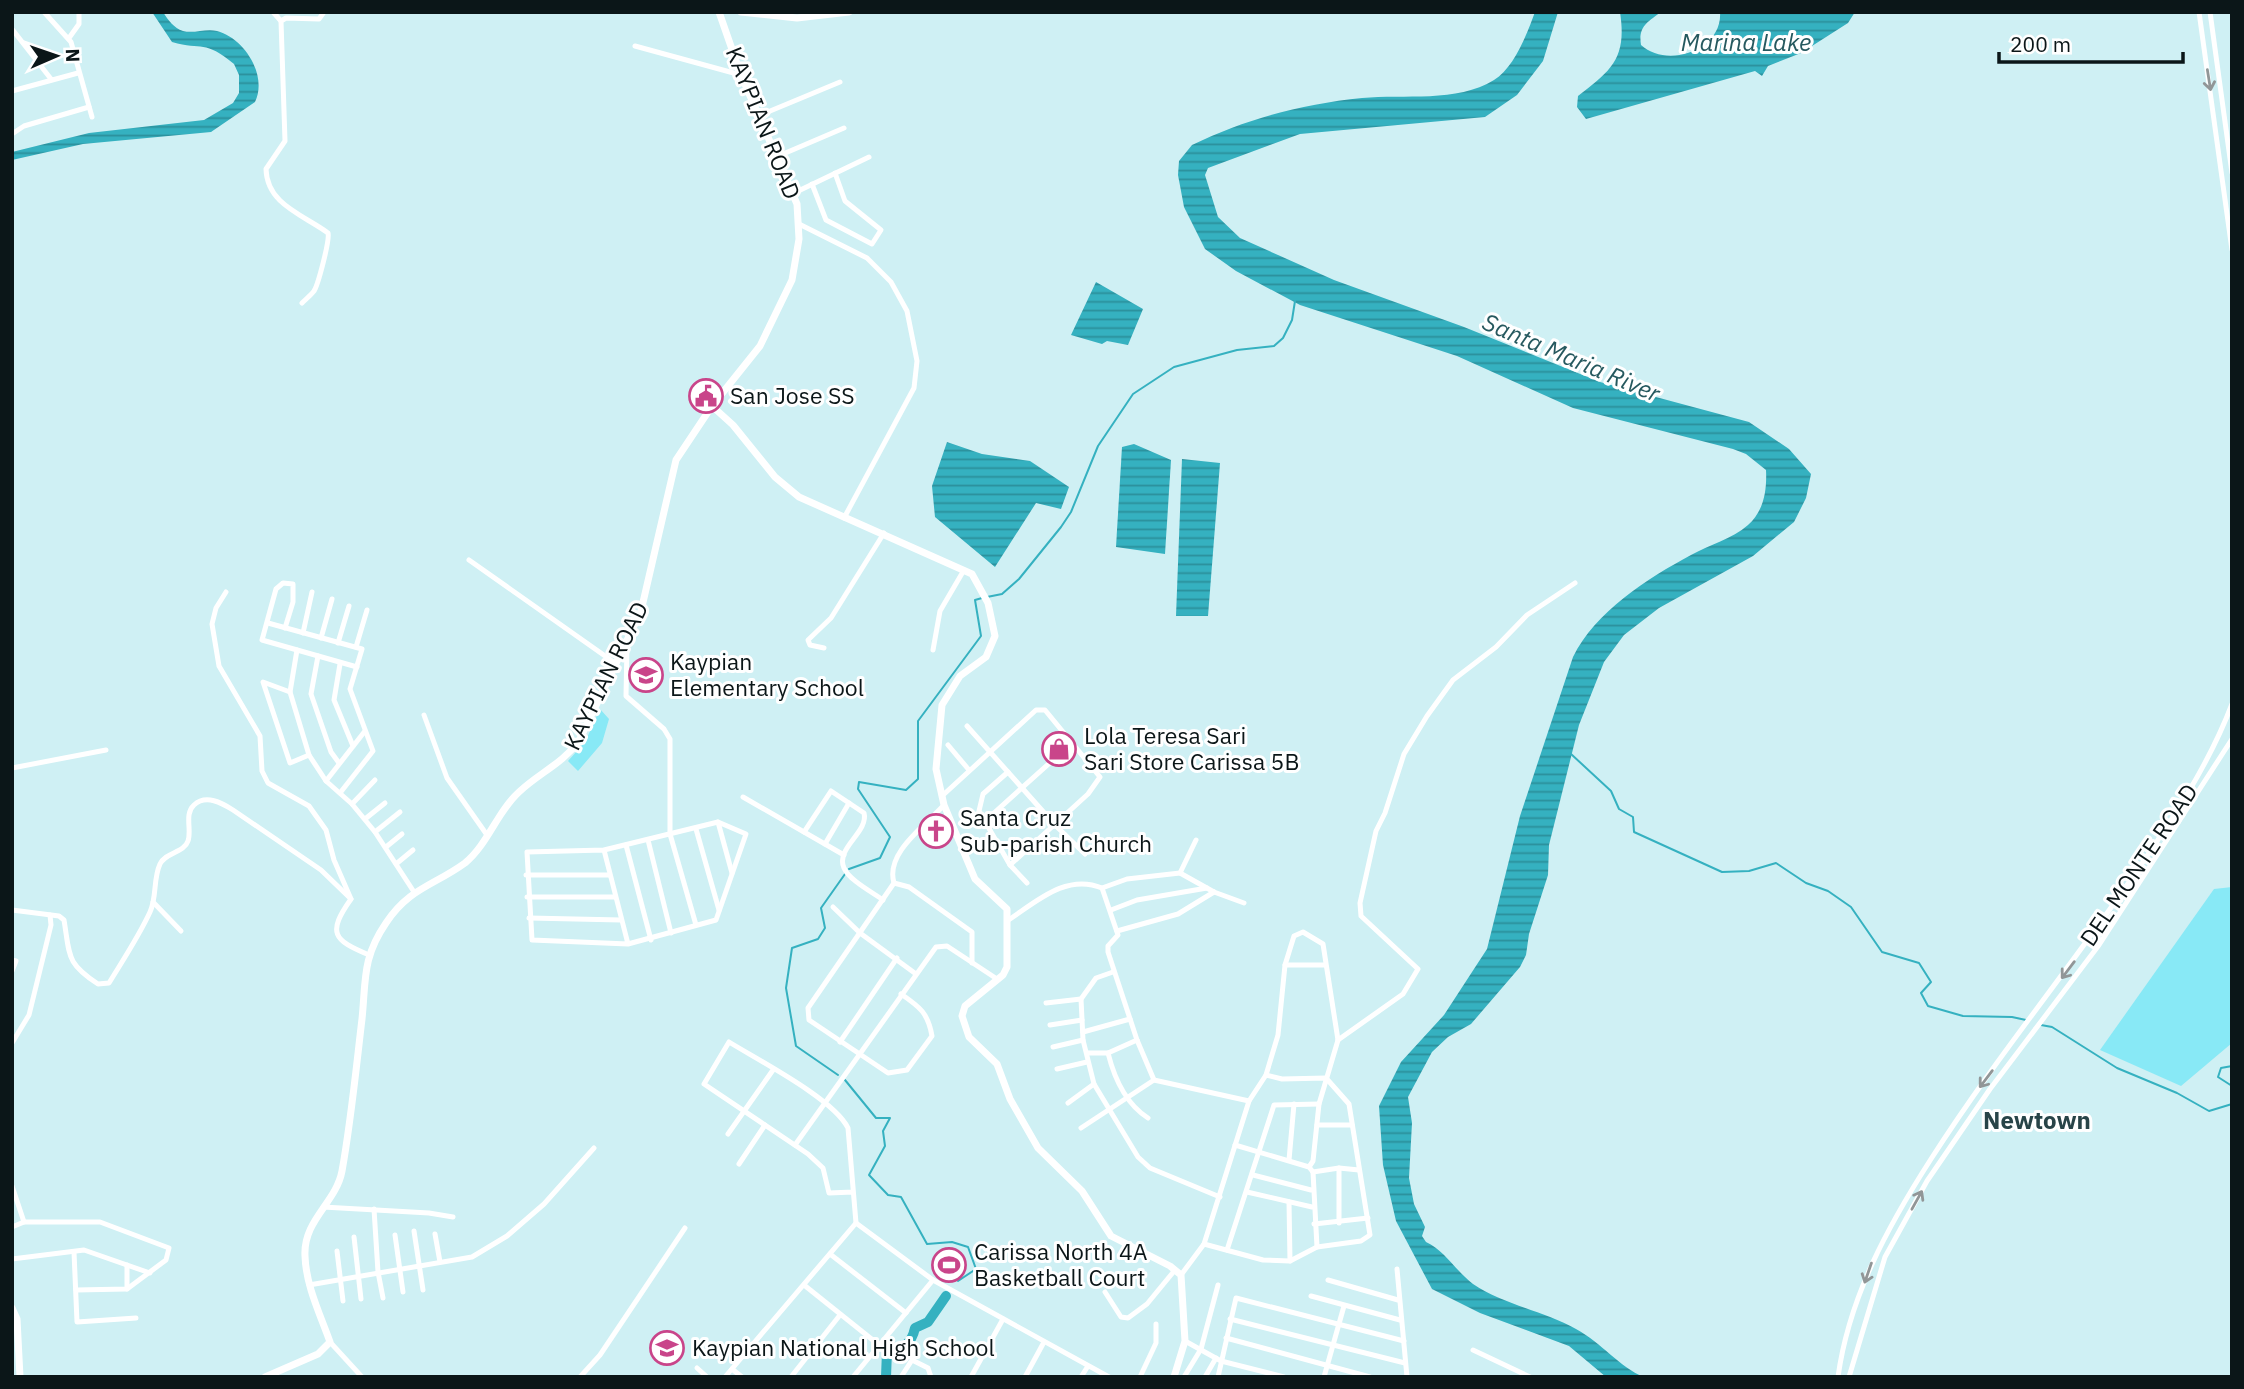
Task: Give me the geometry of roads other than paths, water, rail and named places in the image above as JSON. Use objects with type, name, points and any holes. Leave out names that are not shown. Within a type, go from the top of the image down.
[{"type":"main road","name":"KAYPIAN ROAD","points":[[330,1342],[309,1285],[305,1255],[306,1233],[342,1174],[362,1016],[363,974],[369,955],[385,924],[414,892],[463,864],[479,850],[520,791],[558,764],[573,749],[646,593],[676,460],[712,405],[760,346],[792,280],[799,224],[792,194],[741,75],[719,12]]},
{"type":"main road","points":[[741,12],[797,18],[846,12]]},
{"type":"main road","points":[[712,405],[733,425],[775,477],[799,496],[964,570],[972,574],[982,587],[995,636],[986,657],[960,676],[942,705],[936,769],[944,805],[975,879],[1007,909],[1007,968],[965,1006],[962,1016],[969,1037],[998,1063],[1010,1099],[1027,1132],[1082,1192],[1111,1236],[1178,1273],[1185,1341],[1174,1377]]},
{"type":"main road","points":[[12,1308],[18,1319],[20,1377]]},
{"type":"main road","points":[[265,1377],[318,1354],[330,1342]]},
{"type":"street","points":[[44,12],[69,38],[92,117]]},
{"type":"street","points":[[69,38],[79,24],[79,12]]},
{"type":"street","points":[[273,12],[281,21],[287,129],[282,149],[268,164],[266,175],[276,198],[328,233],[330,240],[319,266],[319,282],[302,303]]},
{"type":"street","points":[[281,21],[286,18],[319,19],[324,12]]},
{"type":"street","points":[[2199,12],[2232,247]]},
{"type":"street","points":[[2210,12],[2232,173]]},
{"type":"street","points":[[12,29],[51,79]]},
{"type":"street","points":[[635,46],[741,75]]},
{"type":"street","points":[[12,91],[78,73]]},
{"type":"street","points":[[758,116],[840,82]]},
{"type":"street","points":[[12,134],[24,126],[89,107]]},
{"type":"street","points":[[776,157],[844,128]]},
{"type":"street","points":[[792,194],[869,157]]},
{"type":"street","points":[[812,184],[825,220],[872,244],[881,230],[845,201],[835,173]]},
{"type":"street","points":[[799,224],[867,258],[891,282],[907,311],[917,361],[914,388],[844,518]]},
{"type":"street","points":[[824,648],[812,646],[808,640],[831,618],[884,533]]},
{"type":"street","points":[[469,560],[615,663]]},
{"type":"street","points":[[933,650],[940,611],[964,570]]},
{"type":"street","points":[[285,628],[293,602],[293,584],[282,583],[276,589],[262,640],[357,667]]},
{"type":"street","points":[[1338,1040],[1403,994],[1418,969],[1361,916],[1360,903],[1376,831],[1385,813],[1404,754],[1453,680],[1496,647],[1527,615],[1575,583]]},
{"type":"street","points":[[226,592],[216,608],[212,624],[213,645],[219,666],[260,736],[262,771],[268,783],[309,806],[326,830],[334,860],[351,899]]},
{"type":"street","points":[[303,633],[312,592]]},
{"type":"street","points":[[321,638],[332,599]]},
{"type":"street","points":[[338,643],[349,606]]},
{"type":"street","points":[[356,648],[367,610]]},
{"type":"street","points":[[268,623],[362,649],[350,689],[373,751],[340,793]]},
{"type":"street","points":[[626,637],[626,696],[664,729],[670,739],[670,834],[696,925]]},
{"type":"street","points":[[297,650],[290,692],[309,755],[326,780],[352,804],[375,832],[414,892]]},
{"type":"street","points":[[317,656],[311,694],[331,752],[339,763]]},
{"type":"street","points":[[340,664],[334,700],[353,747]]},
{"type":"street","points":[[290,692],[263,682],[290,763],[309,755]]},
{"type":"street","name":"DEL MONTE ROAD","points":[[1876,1251],[1943,1140],[2155,844],[2209,757],[2232,704]]},
{"type":"street","points":[[942,796],[1041,708],[1073,742],[1100,777],[1088,794],[1010,865]]},
{"type":"street","points":[[424,715],[447,778],[487,835]]},
{"type":"street","points":[[2224,723],[2232,727]]},
{"type":"street","points":[[967,726],[1055,825],[1085,854]]},
{"type":"street","points":[[326,780],[365,731]]},
{"type":"street","name":"DEL MONTE ROAD","points":[[1885,1257],[1941,1159],[2099,945],[2232,739]]},
{"type":"street","points":[[984,822],[1073,742]]},
{"type":"street","points":[[948,745],[970,770]]},
{"type":"street","points":[[12,768],[106,750]]},
{"type":"street","points":[[1008,772],[984,794],[979,810],[1010,865],[1027,883]]},
{"type":"street","points":[[352,804],[375,780]]},
{"type":"street","points":[[804,832],[831,791],[866,817],[844,855],[847,872],[883,900]]},
{"type":"street","points":[[743,797],[844,855]]},
{"type":"street","points":[[12,910],[50,915],[64,920],[71,960],[76,970],[98,984],[109,983],[153,902],[159,867],[165,856],[186,846],[189,839],[189,811],[195,803],[204,800],[219,801],[233,810],[321,870],[351,899]]},
{"type":"street","points":[[365,819],[385,803]]},
{"type":"street","points":[[825,844],[849,803]]},
{"type":"street","points":[[901,994],[921,1007],[929,1018],[932,1036],[906,1070],[888,1073],[857,1055],[809,1020],[808,1008],[894,883],[890,869],[895,857],[944,805]]},
{"type":"street","points":[[375,832],[400,812]]},
{"type":"street","points":[[718,822],[732,874]]},
{"type":"street","points":[[718,822],[746,834],[716,920],[651,940],[628,944],[532,940],[525,856],[530,850],[604,850],[696,829],[718,822]]},
{"type":"street","points":[[696,829],[719,911]]},
{"type":"street","points":[[386,847],[402,834]]},
{"type":"street","points":[[648,840],[671,933]]},
{"type":"street","points":[[1180,873],[1196,840]]},
{"type":"street","points":[[2155,844],[2163,848]]},
{"type":"street","points":[[626,845],[651,940]]},
{"type":"street","points":[[396,864],[413,850]]},
{"type":"street","points":[[604,850],[628,944]]},
{"type":"street","points":[[1007,920],[1055,888],[1089,883],[1102,888],[1127,879],[1180,873],[1214,892],[1244,903]]},
{"type":"street","points":[[526,875],[610,875]]},
{"type":"street","points":[[894,883],[909,887],[972,932],[972,963]]},
{"type":"street","points":[[1102,888],[1117,931],[1117,938],[1107,950],[1137,1040],[1154,1080]]},
{"type":"street","points":[[1111,910],[1137,900],[1207,888]]},
{"type":"street","points":[[1117,931],[1178,914],[1214,892]]},
{"type":"street","points":[[527,897],[615,897]]},
{"type":"street","points":[[351,899],[339,917],[337,935],[343,944],[369,955]]},
{"type":"street","points":[[153,902],[181,931]]},
{"type":"street","points":[[833,908],[860,933],[916,974]]},
{"type":"street","points":[[12,1043],[29,1015],[51,925],[50,915]]},
{"type":"street","points":[[529,918],[621,920]]},
{"type":"street","points":[[1105,1292],[1121,1318],[1128,1318],[1147,1304],[1204,1244],[1249,1101],[1266,1075],[1281,1024],[1285,965],[1294,936],[1298,933],[1319,940],[1338,1040],[1319,1104],[1311,1169],[1317,1247]]},
{"type":"street","points":[[795,1145],[936,947],[947,946],[997,979]]},
{"type":"street","points":[[840,1042],[897,958]]},
{"type":"street","points":[[12,960],[16,961],[12,971]]},
{"type":"street","points":[[1285,965],[1325,965]]},
{"type":"street","points":[[1113,972],[1096,978],[1081,999],[1083,1040],[1094,1084],[1126,1139],[1150,1168],[1220,1197]]},
{"type":"street","points":[[1046,1003],[1081,999]]},
{"type":"street","points":[[1083,1032],[1130,1019]]},
{"type":"street","points":[[1050,1025],[1083,1020]]},
{"type":"street","points":[[1053,1047],[1083,1040]]},
{"type":"street","points":[[1087,1053],[1108,1053],[1137,1040]]},
{"type":"street","points":[[725,1377],[856,1223],[848,1128],[844,1118],[824,1102],[729,1042],[704,1084],[795,1145],[823,1168],[830,1193],[853,1192]]},
{"type":"street","points":[[1108,1053],[1113,1070],[1127,1097],[1137,1111],[1148,1118]]},
{"type":"street","points":[[1057,1069],[1087,1062]]},
{"type":"street","points":[[728,1134],[774,1070]]},
{"type":"street","points":[[1204,1244],[1263,1260],[1290,1261],[1317,1247],[1367,1239],[1370,1235],[1349,1104],[1326,1078],[1282,1079],[1266,1075]]},
{"type":"street","points":[[1081,1128],[1154,1080],[1249,1101]]},
{"type":"street","points":[[1068,1103],[1094,1084]]},
{"type":"street","points":[[1289,1160],[1293,1104]]},
{"type":"street","points":[[1227,1250],[1274,1105],[1319,1104]]},
{"type":"street","points":[[739,1164],[765,1125]]},
{"type":"street","points":[[1317,1125],[1352,1125]]},
{"type":"street","points":[[1235,1145],[1311,1169],[1359,1170]]},
{"type":"street","points":[[309,1285],[418,1264],[472,1257],[507,1236],[568,1180],[594,1148]]},
{"type":"street","points":[[1339,1168],[1339,1223]]},
{"type":"street","points":[[1253,1175],[1311,1190]]},
{"type":"street","points":[[12,1186],[24,1223]]},
{"type":"street","points":[[1247,1192],[1312,1207]]},
{"type":"street","points":[[1289,1202],[1290,1261]]},
{"type":"street","points":[[323,1206],[453,1217]]},
{"type":"street","points":[[374,1209],[378,1272],[383,1298]]},
{"type":"street","points":[[1314,1224],[1368,1219]]},
{"type":"street","points":[[12,1227],[24,1223],[100,1222],[169,1248],[166,1260],[127,1289],[76,1290]]},
{"type":"street","points":[[856,1223],[933,1280],[1109,1377]]},
{"type":"street","points":[[580,1377],[600,1355],[685,1228]]},
{"type":"street","points":[[414,1231],[423,1290]]},
{"type":"street","points":[[435,1234],[440,1262]]},
{"type":"street","points":[[395,1236],[403,1292]]},
{"type":"street","points":[[354,1237],[361,1299]]},
{"type":"street","points":[[12,1259],[34,1254],[84,1250],[150,1273]]},
{"type":"street","points":[[337,1251],[343,1301]]},
{"type":"street","points":[[1838,1377],[1855,1311],[1876,1251],[1885,1257],[1855,1346],[1849,1377]]},
{"type":"street","points":[[74,1252],[77,1322],[136,1318]]},
{"type":"street","points":[[830,1254],[906,1313]]},
{"type":"street","points":[[127,1265],[127,1289]]},
{"type":"street","points":[[1397,1269],[1407,1377]]},
{"type":"street","points":[[853,1377],[933,1280]]},
{"type":"street","points":[[1328,1280],[1398,1300]]},
{"type":"street","points":[[804,1285],[879,1345]]},
{"type":"street","points":[[1184,1377],[1201,1349],[1218,1285]]},
{"type":"street","points":[[1311,1296],[1400,1320]]},
{"type":"street","points":[[1218,1377],[1219,1359],[1236,1298],[1404,1340]]},
{"type":"street","points":[[1324,1377],[1344,1306]]},
{"type":"street","points":[[791,1377],[841,1315]]},
{"type":"street","points":[[971,1377],[1003,1319]]},
{"type":"street","points":[[1230,1319],[1405,1363]]},
{"type":"street","points":[[1140,1377],[1156,1343],[1156,1324]]},
{"type":"street","points":[[1226,1338],[1370,1377]]},
{"type":"street","points":[[1185,1341],[1219,1359],[1284,1377]]},
{"type":"street","points":[[330,1342],[362,1377]]},
{"type":"street","points":[[1025,1377],[1044,1342]]},
{"type":"street","points":[[1473,1350],[1529,1376]]},
{"type":"street","points":[[1205,1377],[1219,1359]]},
{"type":"street","points":[[901,1377],[912,1360],[928,1368],[931,1377]]},
{"type":"street","points":[[1082,1377],[1087,1366]]},
{"type":"street","points":[[697,1368],[708,1377]]},
{"type":"street","points":[[1504,1377],[1510,1368]]},
{"type":"street","points":[[732,1369],[742,1377]]},
{"type":"water","points":[[152,12],[163,12],[171,23],[183,31],[217,31],[236,41],[251,59],[256,70],[258,91],[255,102],[211,132],[83,144],[12,160],[12,152],[89,133],[204,120],[233,103],[239,93],[239,75],[234,64],[209,48],[172,42]]},
{"type":"water","points":[[1535,12],[1558,12],[1543,61],[1517,95],[1485,117],[1300,134],[1208,168],[1205,175],[1218,217],[1240,238],[1334,280],[1464,327],[1600,382],[1749,422],[1789,449],[1811,474],[1806,498],[1794,522],[1753,556],[1659,608],[1624,635],[1604,662],[1579,725],[1549,845],[1548,875],[1529,934],[1526,955],[1520,967],[1471,1024],[1448,1037],[1432,1052],[1408,1097],[1412,1123],[1409,1178],[1414,1204],[1425,1227],[1422,1236],[1426,1242],[1439,1250],[1473,1284],[1484,1291],[1576,1329],[1626,1367],[1644,1377],[1606,1377],[1569,1346],[1480,1313],[1432,1289],[1396,1221],[1383,1165],[1379,1106],[1401,1062],[1444,1015],[1487,949],[1520,816],[1573,657],[1595,625],[1624,598],[1674,564],[1748,525],[1758,513],[1763,500],[1766,470],[1746,454],[1733,449],[1573,408],[1457,356],[1300,305],[1236,271],[1205,249],[1184,207],[1178,175],[1179,161],[1192,145],[1275,114],[1362,98],[1447,95],[1479,87],[1494,80],[1508,67],[1519,50]]},
{"type":"water","name":"Marina Lake","points":[[1620,12],[1661,12],[1643,29],[1641,45],[1652,52],[1678,55],[1691,52],[1713,37],[1719,25],[1720,12],[1855,12],[1848,23],[1801,53],[1768,66],[1762,76],[1755,71],[1586,119],[1577,107],[1578,96],[1608,70],[1619,52],[1622,28]]},
{"type":"water","points":[[1096,282],[1143,309],[1128,345],[1107,341],[1102,344],[1071,335]]},
{"type":"water","points":[[947,442],[982,454],[1030,461],[1069,487],[1061,509],[1036,503],[995,567],[935,517],[932,486]]},
{"type":"water","points":[[1134,444],[1171,460],[1165,554],[1116,547],[1122,447]]},
{"type":"water","points":[[1182,459],[1220,463],[1208,616],[1176,616]]},
{"type":"waterway","points":[[987,597],[1002,594],[1019,579],[1061,527],[1071,512],[1098,446],[1133,394],[1174,367],[1237,350],[1274,346],[1283,338],[1292,320],[1295,301]]},
{"type":"waterway","points":[[849,869],[880,858],[890,837],[858,789],[859,782],[906,790],[918,779],[918,721],[981,636],[975,600],[982,598]]},
{"type":"waterway","points":[[1571,754],[1611,791],[1619,809],[1633,817],[1634,832],[1722,872],[1749,871],[1776,863],[1806,883],[1828,891],[1851,907],[1882,952],[1919,963],[1931,982],[1921,993],[1928,1006],[1963,1016],[2012,1017],[2026,1020]]},
{"type":"waterway","points":[[838,1075],[796,1046],[786,988],[792,948],[818,939],[825,928],[821,908],[845,874]]},
{"type":"waterway","points":[[2041,1025],[2052,1027],[2117,1068],[2177,1093],[2209,1111],[2232,1104]]},
{"type":"waterway","points":[[2232,1066],[2221,1068],[2218,1077],[2232,1086]]},
{"type":"waterway","points":[[845,1080],[876,1118],[890,1118],[883,1131],[885,1146],[869,1175],[888,1195],[901,1197],[927,1244],[952,1242],[968,1247],[976,1269],[958,1281]]},
{"type":"waterway","points":[[886,1377],[887,1351],[909,1342],[915,1328],[928,1322],[946,1296]]},
{"type":"place","name":"San Jose SS","points":[[706,396]]},
{"type":"place","name":"Kaypian Elementary School","points":[[646,675]]},
{"type":"place","name":"Lola Teresa Sari Sari Store Carissa 5B","points":[[1059,749]]},
{"type":"place","name":"Santa Cruz Sub-parish Church","points":[[936,831]]},
{"type":"place","name":"Carissa North 4A Basketball Court","points":[[949,1265]]},
{"type":"place","name":"Kaypian National High School","points":[[667,1348]]},
{"type":"district","name":"Newtown","points":[[2037,1121]]},
{"type":"water label","name":"Santa Maria River","points":[[1571,358]]}]
